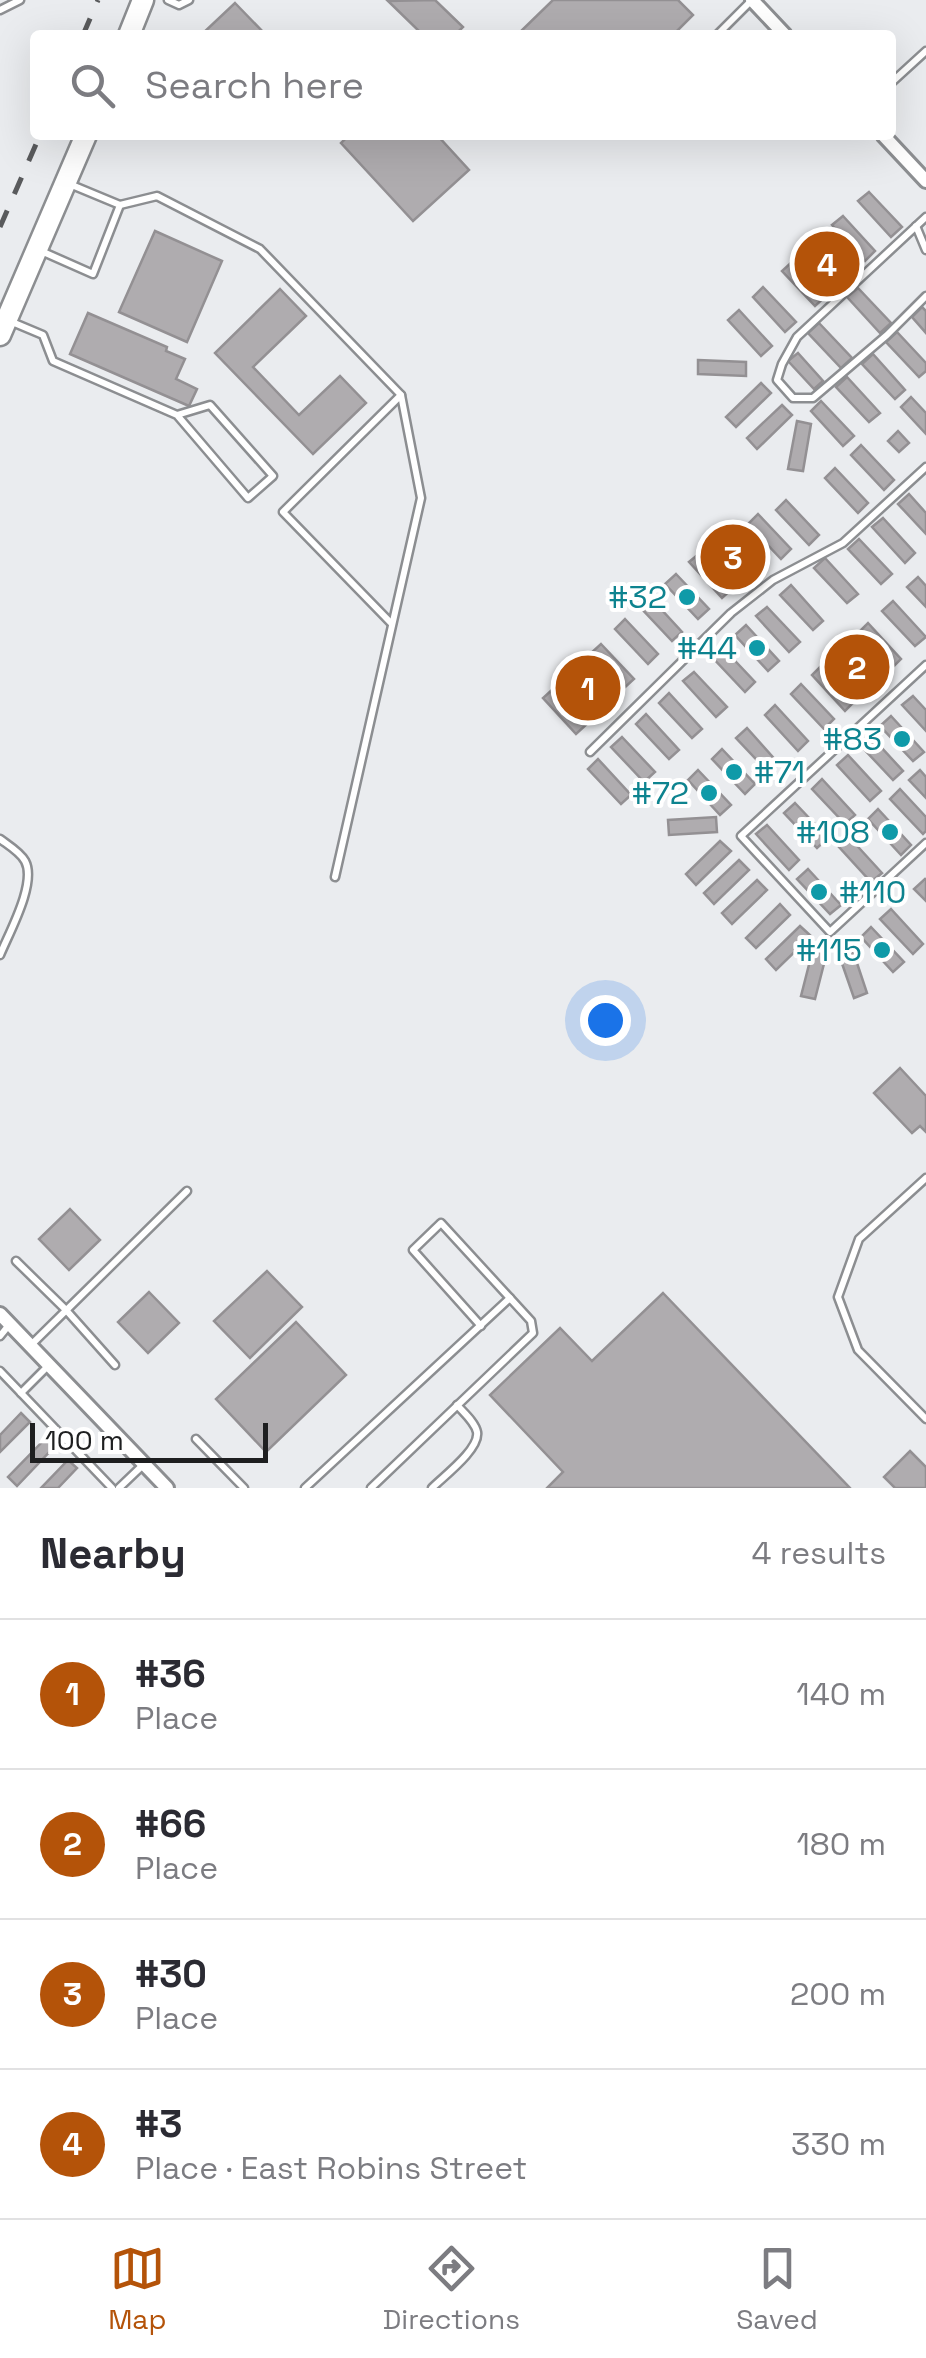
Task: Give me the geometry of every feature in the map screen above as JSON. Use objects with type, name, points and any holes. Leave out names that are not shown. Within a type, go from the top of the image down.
[{"type":"main road","points":[[130,30],[143,0]]},
{"type":"main road","points":[[3,327],[84,140]]},
{"type":"street","points":[[752,0],[781,30]]},
{"type":"street","points":[[888,140],[926,180]]},
{"type":"street","points":[[5,1319],[167,1488]]},
{"type":"lane","points":[[0,10],[20,0]]},
{"type":"lane","points":[[168,0],[179,4],[189,0]]},
{"type":"lane","points":[[722,30],[752,0]]},
{"type":"lane","points":[[896,78],[926,51]]},
{"type":"lane","points":[[65,182],[120,206],[157,196],[260,249],[401,395],[421,498],[336,877]]},
{"type":"lane","points":[[36,248],[93,274],[120,206]]},
{"type":"lane","points":[[926,218],[796,337],[777,380],[793,398],[813,398],[887,336],[926,296]]},
{"type":"lane","points":[[916,226],[926,250]]},
{"type":"lane","points":[[3,327],[43,335],[54,361],[177,415],[248,498],[273,476],[210,405],[177,415]]},
{"type":"lane","points":[[392,624],[284,512],[401,395]]},
{"type":"lane","points":[[590,752],[731,614],[773,580],[843,542],[926,467]]},
{"type":"lane","points":[[926,665],[741,836],[830,932],[926,844]]},
{"type":"lane","points":[[0,840],[26,862],[29,882],[0,955]]},
{"type":"lane","points":[[926,1178],[859,1239],[838,1297],[858,1350],[926,1419]]},
{"type":"lane","points":[[30,1346],[186,1191]]},
{"type":"lane","points":[[371,1488],[532,1334],[531,1321],[441,1223],[412,1250],[481,1326]]},
{"type":"lane","points":[[16,1262],[115,1365]]},
{"type":"lane","points":[[305,1488],[510,1298]]},
{"type":"lane","points":[[0,1336],[5,1319]]},
{"type":"lane","points":[[20,1393],[49,1365]]},
{"type":"lane","points":[[0,1371],[115,1488],[144,1464]]},
{"type":"lane","points":[[432,1488],[475,1444],[478,1434],[474,1425],[457,1405]]},
{"type":"lane","points":[[196,1439],[244,1488]]},
{"type":"building","points":[[435,0],[463,27],[418,30],[388,1]]},
{"type":"building","points":[[553,0],[678,0],[693,15],[678,30],[522,30]]},
{"type":"building","points":[[235,3],[261,30],[206,30]]},
{"type":"building","points":[[442,140],[469,170],[413,221],[341,143]]},
{"type":"building","points":[[869,192],[902,227],[891,237],[858,201]]},
{"type":"building","points":[[843,216],[875,251],[865,261],[832,225]]},
{"type":"building","points":[[155,231],[222,261],[187,342],[119,312]]},
{"type":"building","points":[[815,241],[848,277],[838,287],[805,251]]},
{"type":"building","points":[[793,261],[826,296],[815,306],[782,271]]},
{"type":"building","points":[[763,287],[796,322],[785,332],[753,297]]},
{"type":"building","points":[[858,288],[891,323],[880,333],[847,297]]},
{"type":"building","points":[[280,289],[306,316],[253,367],[299,415],[340,376],[366,403],[313,454],[215,353]]},
{"type":"building","points":[[922,307],[926,311],[926,333],[912,317]]},
{"type":"building","points":[[739,310],[772,346],[761,356],[728,320]]},
{"type":"building","points":[[88,313],[167,347],[166,351],[185,359],[176,379],[197,389],[189,406],[70,354]]},
{"type":"building","points":[[819,323],[852,358],[841,368],[808,333]]},
{"type":"building","points":[[897,332],[926,363],[926,371],[919,377],[886,342]]},
{"type":"building","points":[[798,353],[823,381],[814,389],[788,361]]},
{"type":"building","points":[[873,354],[905,390],[895,399],[862,364]]},
{"type":"building","points":[[698,360],[746,362],[746,376],[698,374]]},
{"type":"building","points":[[847,377],[880,413],[869,422],[836,387]]},
{"type":"building","points":[[761,383],[771,393],[736,427],[726,417]]},
{"type":"building","points":[[911,397],[926,413],[926,434],[901,407]]},
{"type":"building","points":[[821,401],[854,436],[843,446],[811,411]]},
{"type":"building","points":[[782,405],[792,415],[757,449],[747,438]]},
{"type":"building","points":[[797,421],[811,424],[803,471],[788,469]]},
{"type":"building","points":[[898,431],[909,443],[899,452],[888,441]]},
{"type":"building","points":[[861,445],[894,480],[884,490],[851,455]]},
{"type":"building","points":[[835,468],[868,503],[858,513],[825,478]]},
{"type":"building","points":[[909,494],[926,513],[926,534],[898,504]]},
{"type":"building","points":[[786,500],[819,535],[809,545],[776,510]]},
{"type":"building","points":[[758,514],[791,549],[781,559],[748,524]]},
{"type":"building","points":[[883,518],[915,553],[905,563],[872,527]]},
{"type":"building","points":[[722,534],[755,570],[744,580],[712,544]]},
{"type":"building","points":[[859,539],[892,574],[881,584],[848,549]]},
{"type":"building","points":[[700,553],[733,588],[722,598],[689,562]]},
{"type":"building","points":[[825,558],[858,594],[847,603],[814,568]]},
{"type":"building","name":"#32","points":[[676,574],[709,609],[698,619],[665,584]]},
{"type":"building","points":[[918,577],[926,586],[926,607],[907,587]]},
{"type":"building","points":[[791,585],[823,621],[813,630],[780,595]]},
{"type":"building","points":[[649,596],[682,632],[672,641],[639,606]]},
{"type":"building","points":[[893,601],[926,637],[915,646],[882,611]]},
{"type":"building","points":[[767,607],[800,642],[789,652],[756,616]]},
{"type":"building","points":[[625,619],[658,654],[648,664],[615,629]]},
{"type":"building","points":[[868,623],[901,659],[891,669],[858,633]]},
{"type":"building","name":"#44","points":[[746,625],[779,661],[768,671],[735,635]]},
{"type":"building","points":[[601,644],[634,679],[623,689],[590,654]]},
{"type":"building","points":[[846,645],[879,680],[868,690],[835,654]]},
{"type":"building","points":[[722,647],[755,682],[745,692],[712,657]]},
{"type":"building","points":[[822,665],[855,701],[845,711],[812,675]]},
{"type":"building","points":[[577,666],[610,701],[599,711],[567,676]]},
{"type":"building","points":[[694,672],[727,707],[716,717],[683,681]]},
{"type":"building","points":[[801,684],[834,719],[824,729],[791,694]]},
{"type":"building","points":[[554,688],[587,724],[576,734],[543,698]]},
{"type":"building","points":[[669,693],[702,729],[692,738],[659,703]]},
{"type":"building","points":[[913,696],[926,710],[926,731],[902,705]]},
{"type":"building","points":[[775,705],[808,741],[798,751],[765,715]]},
{"type":"building","points":[[646,714],[679,750],[669,759],[636,724]]},
{"type":"building","name":"#83","points":[[891,716],[924,752],[913,761],[880,726]]},
{"type":"building","points":[[747,728],[779,764],[769,773],[736,738]]},
{"type":"building","points":[[870,735],[903,771],[893,780],[860,745]]},
{"type":"building","points":[[622,737],[655,772],[644,782],[611,747]]},
{"type":"building","name":"#71","points":[[722,749],[755,784],[745,794],[712,759]]},
{"type":"building","points":[[848,755],[881,791],[870,801],[837,765]]},
{"type":"building","points":[[598,759],[631,795],[621,804],[588,769]]},
{"type":"building","name":"#72","points":[[698,770],[731,805],[720,815],[688,780]]},
{"type":"building","points":[[920,770],[926,777],[926,798],[909,780]]},
{"type":"building","points":[[822,779],[855,815],[845,824],[812,789]]},
{"type":"building","points":[[900,789],[926,817],[923,834],[890,799]]},
{"type":"building","points":[[795,803],[828,838],[817,848],[784,813]]},
{"type":"building","name":"#108","points":[[878,809],[911,845],[901,855],[868,819]]},
{"type":"building","points":[[716,817],[717,832],[669,835],[668,820]]},
{"type":"building","points":[[767,825],[799,860],[789,870],[756,834]]},
{"type":"building","points":[[849,837],[882,873],[871,882],[839,847]]},
{"type":"building","points":[[720,841],[731,851],[696,885],[686,874]]},
{"type":"building","points":[[739,860],[749,870],[714,904],[704,893]]},
{"type":"building","name":"#110","points":[[808,869],[841,905],[830,914],[797,879]]},
{"type":"building","points":[[757,880],[767,890],[732,924],[722,913]]},
{"type":"building","points":[[926,880],[926,901],[914,889]]},
{"type":"building","points":[[780,904],[790,915],[756,948],[746,938]]},
{"type":"building","points":[[891,909],[923,944],[913,954],[880,919]]},
{"type":"building","points":[[800,926],[811,936],[776,970],[766,959]]},
{"type":"building","name":"#115","points":[[871,927],[904,962],[893,972],[861,937]]},
{"type":"building","points":[[852,948],[867,993],[854,998],[838,952]]},
{"type":"building","points":[[813,949],[827,952],[815,999],[801,996]]},
{"type":"building","points":[[900,1068],[926,1096],[926,1132],[920,1126],[912,1133],[874,1093]]},
{"type":"building","points":[[70,1209],[100,1240],[69,1270],[39,1239]]},
{"type":"building","points":[[267,1271],[302,1307],[250,1358],[214,1321]]},
{"type":"building","points":[[149,1292],[179,1323],[148,1353],[118,1322]]},
{"type":"building","points":[[663,1293],[850,1488],[547,1488],[563,1472],[490,1395],[560,1328],[592,1361]]},
{"type":"building","points":[[296,1322],[346,1375],[266,1452],[216,1399]]},
{"type":"building","points":[[21,1413],[30,1422],[0,1452],[0,1435]]},
{"type":"building","points":[[46,1438],[55,1446],[17,1486],[8,1477]]},
{"type":"building","points":[[910,1451],[926,1467],[926,1488],[895,1488],[884,1477]]},
{"type":"building","points":[[68,1460],[77,1468],[58,1488],[41,1488]]},
{"type":"railway","points":[[85,30],[98,0]]},
{"type":"railway","points":[[0,227],[38,140]]},
{"type":"place","name":"#3","points":[[827,264]]},
{"type":"place","name":"#30","points":[[733,557]]},
{"type":"place","name":"#32","points":[[687,597]]},
{"type":"place","name":"#44","points":[[757,648]]},
{"type":"place","name":"#66","points":[[857,667]]},
{"type":"place","name":"#36","points":[[588,688]]},
{"type":"place","name":"#83","points":[[902,739]]},
{"type":"place","name":"#71","points":[[734,772]]},
{"type":"place","name":"#72","points":[[709,793]]},
{"type":"place","name":"#108","points":[[890,832]]},
{"type":"place","name":"#110","points":[[819,892]]},
{"type":"place","name":"#115","points":[[882,950]]}]
